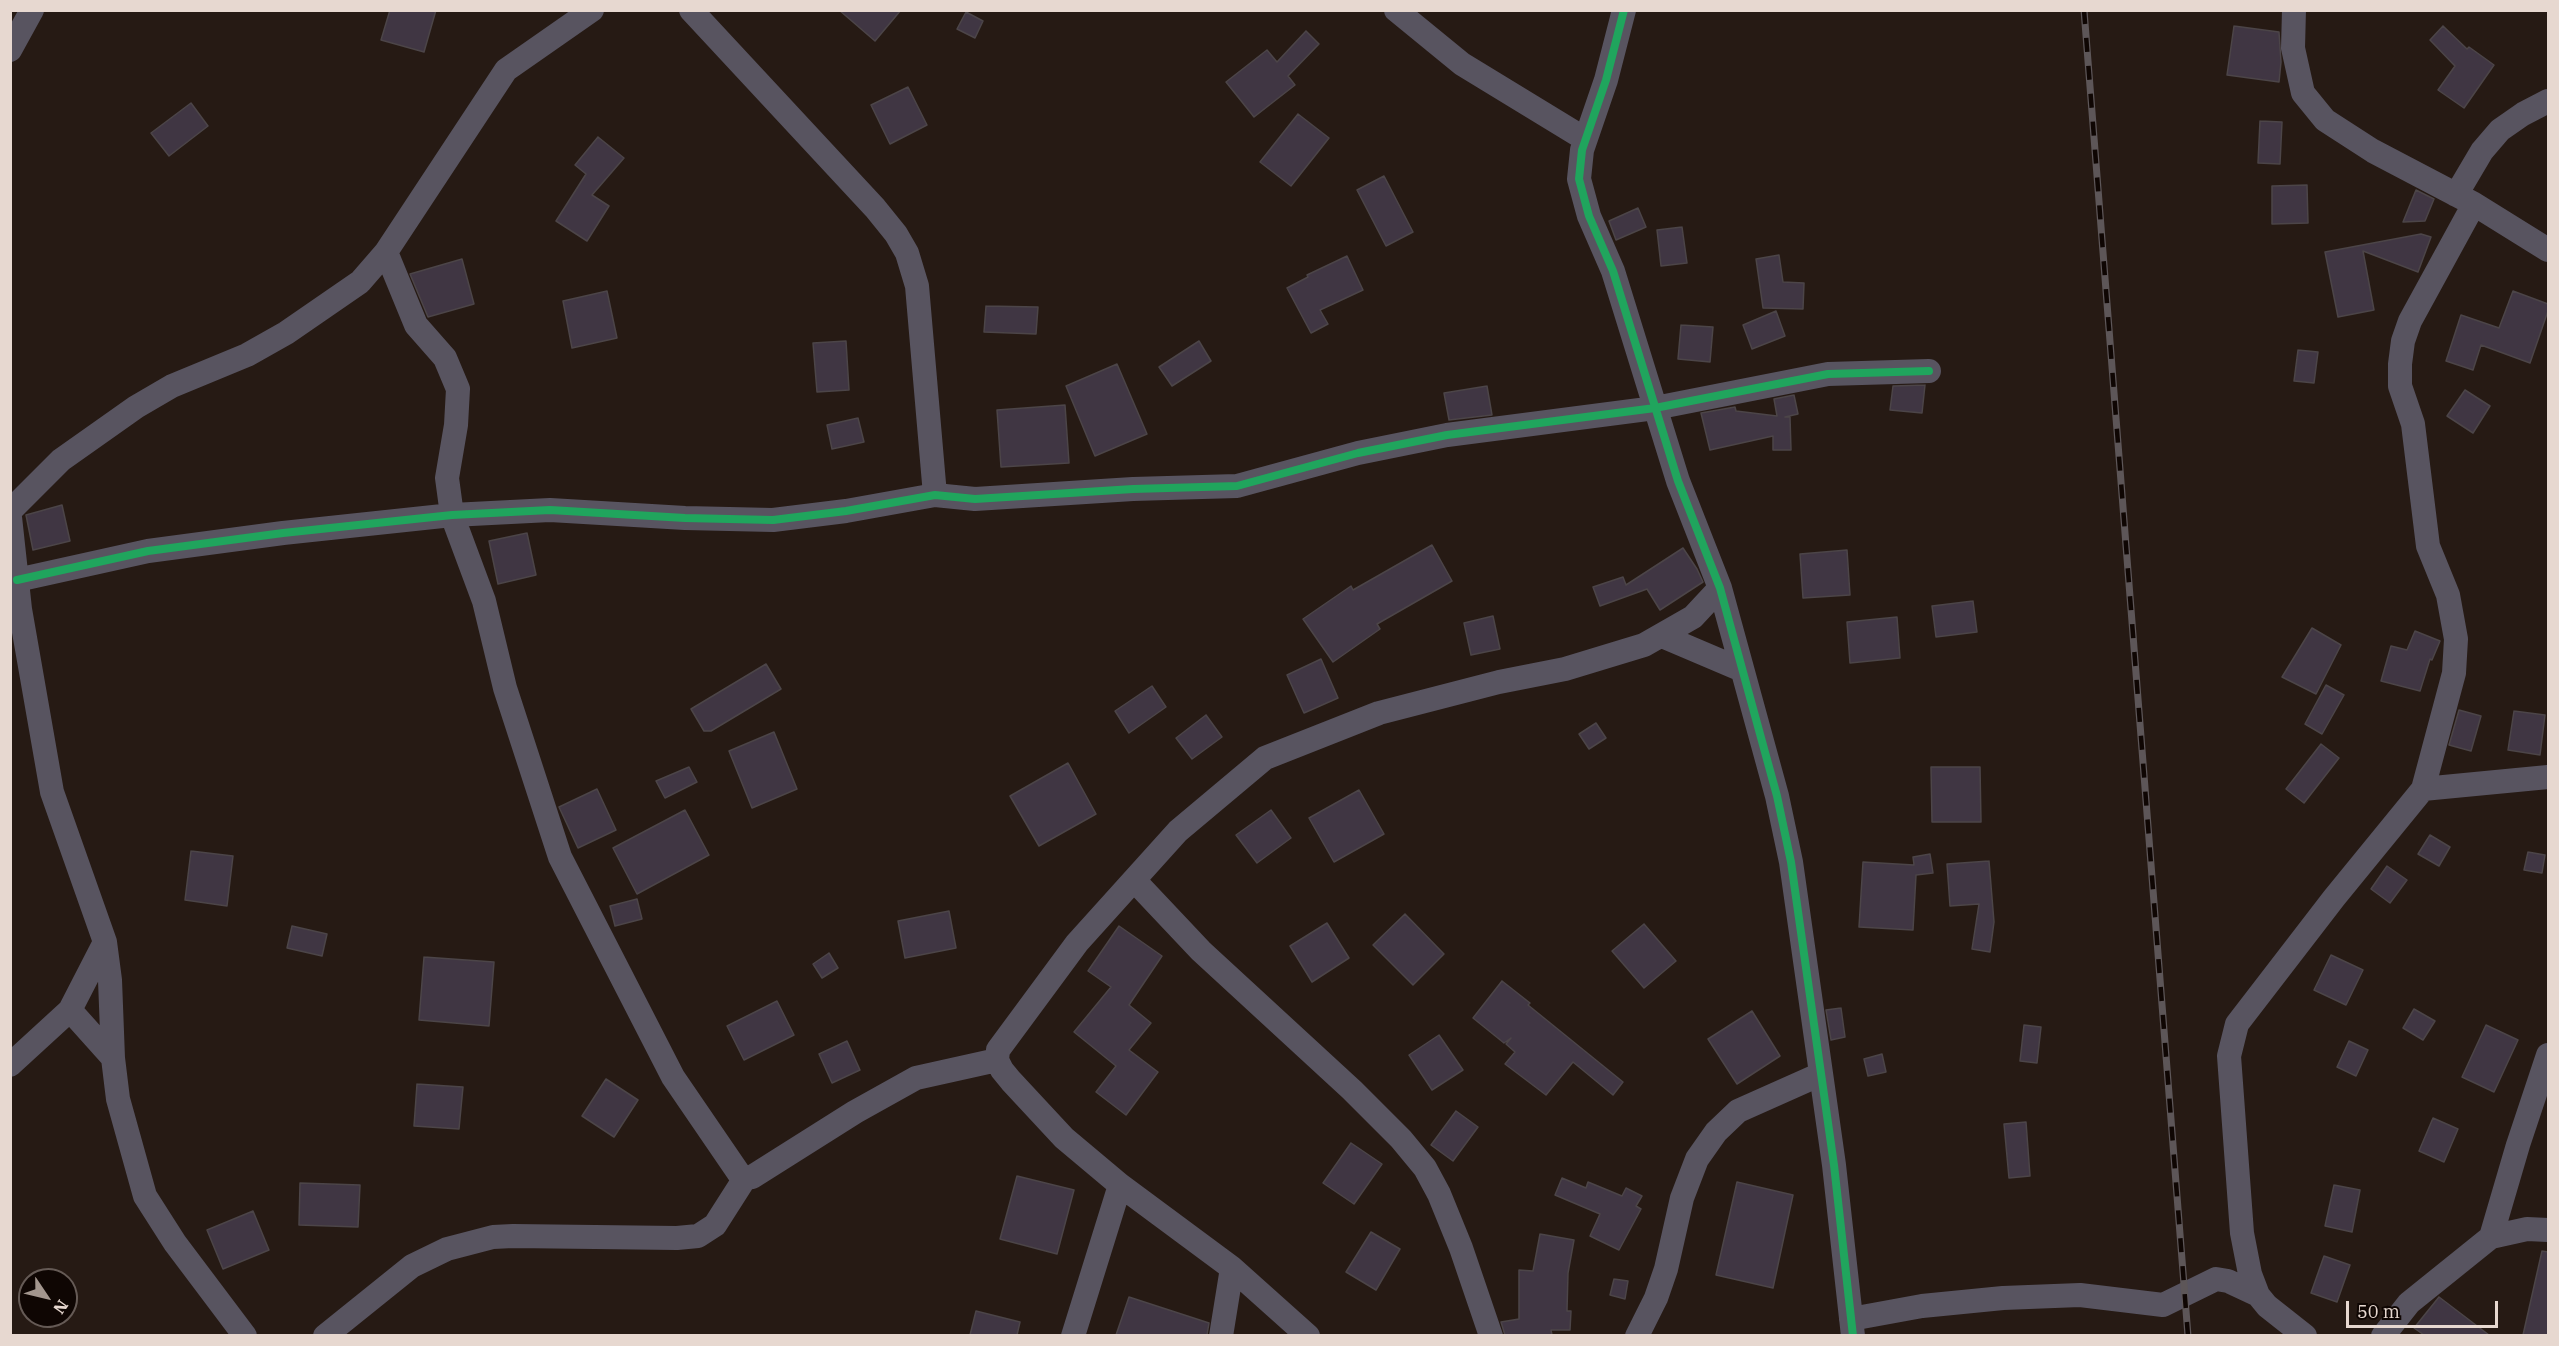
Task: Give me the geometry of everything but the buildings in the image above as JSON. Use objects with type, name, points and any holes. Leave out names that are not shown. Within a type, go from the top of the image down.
[{"type":"street","points":[[10,50],[32,10]]},
{"type":"street","points":[[10,511],[61,460],[97,434],[172,387],[247,355],[286,333],[360,282],[386,252],[507,70],[592,10]]},
{"type":"street","points":[[691,10],[875,208],[896,234],[907,253],[917,286],[935,495]]},
{"type":"street","points":[[1396,10],[1462,64],[1586,139]]},
{"type":"street","points":[[1623,10],[1606,80],[1586,139],[1579,179],[1589,216],[1613,271],[1678,481],[1720,588],[1777,796],[1791,862],[1821,1074],[1852,1327],[1922,1306],[2003,1298],[2080,1295],[2163,1305],[2216,1279],[2228,1281],[2258,1295]]},
{"type":"street","points":[[2294,10],[2293,48],[2303,93],[2325,120],[2373,151],[2465,200],[2548,250]]},
{"type":"street","points":[[2305,1335],[2267,1306],[2258,1295],[2250,1274],[2242,1233],[2229,1056],[2237,1024],[2334,898],[2423,789],[2454,673],[2456,639],[2448,595],[2428,546],[2413,424],[2400,386],[2403,341],[2465,200],[2482,151],[2500,130],[2523,114],[2548,101]]},
{"type":"street","points":[[386,252],[416,325],[445,358],[458,389],[456,425],[447,478],[452,515],[484,601],[505,688],[560,857],[673,1077],[740,1175],[745,1178],[752,1177],[897,1087],[916,1078],[997,1060]]},
{"type":"street","points":[[17,580],[148,551],[283,533],[452,515],[550,510],[685,518],[773,520],[846,511],[935,495],[975,499],[1133,489],[1237,486],[1358,453],[1447,435],[1655,408],[1828,374],[1929,371]]},
{"type":"street","points":[[10,517],[20,609],[52,792],[105,942],[110,980],[113,1058],[118,1099],[145,1196],[175,1243],[245,1335]]},
{"type":"street","points":[[1308,1335],[1232,1268],[1120,1185],[1064,1138],[1002,1070],[997,1060],[998,1050],[1077,943],[1178,831],[1249,769],[1280,751],[1379,713],[1499,682],[1565,669],[1644,645],[1693,617],[1720,588]]},
{"type":"street","points":[[1662,636],[1742,670]]},
{"type":"street","points":[[2423,789],[2548,777]]},
{"type":"street","points":[[1134,880],[1201,951],[1352,1090],[1425,1168],[1439,1194],[1461,1248],[1489,1334]]},
{"type":"street","points":[[10,1065],[70,1010],[105,942]]},
{"type":"street","points":[[70,1010],[113,1058]]},
{"type":"street","points":[[2491,1237],[2518,1145],[2548,1056]]},
{"type":"street","points":[[1637,1335],[1656,1298],[1663,1278],[1676,1232],[1682,1198],[1697,1159],[1716,1132],[1738,1111],[1821,1074]]},
{"type":"street","points":[[325,1335],[412,1266],[447,1249],[493,1238],[513,1236],[666,1238],[698,1236],[715,1225],[745,1178]]},
{"type":"street","points":[[1073,1335],[1120,1185]]},
{"type":"street","points":[[2383,1335],[2409,1303],[2491,1237],[2527,1229],[2548,1230]]},
{"type":"street","points":[[1221,1335],[1232,1268]]},
{"type":"railway","points":[[2084,10],[2188,1336]]},
{"type":"cycle path","points":[[1624,10],[1606,80],[1582,150],[1579,179],[1589,216],[1613,271],[1678,481],[1720,588],[1777,796],[1791,862],[1834,1165],[1853,1336]]},
{"type":"cycle path","points":[[17,580],[148,551],[283,533],[452,515],[550,510],[685,518],[773,520],[846,511],[935,495],[975,499],[1133,489],[1237,486],[1358,453],[1447,435],[1655,408],[1828,374],[1929,371]]}]
